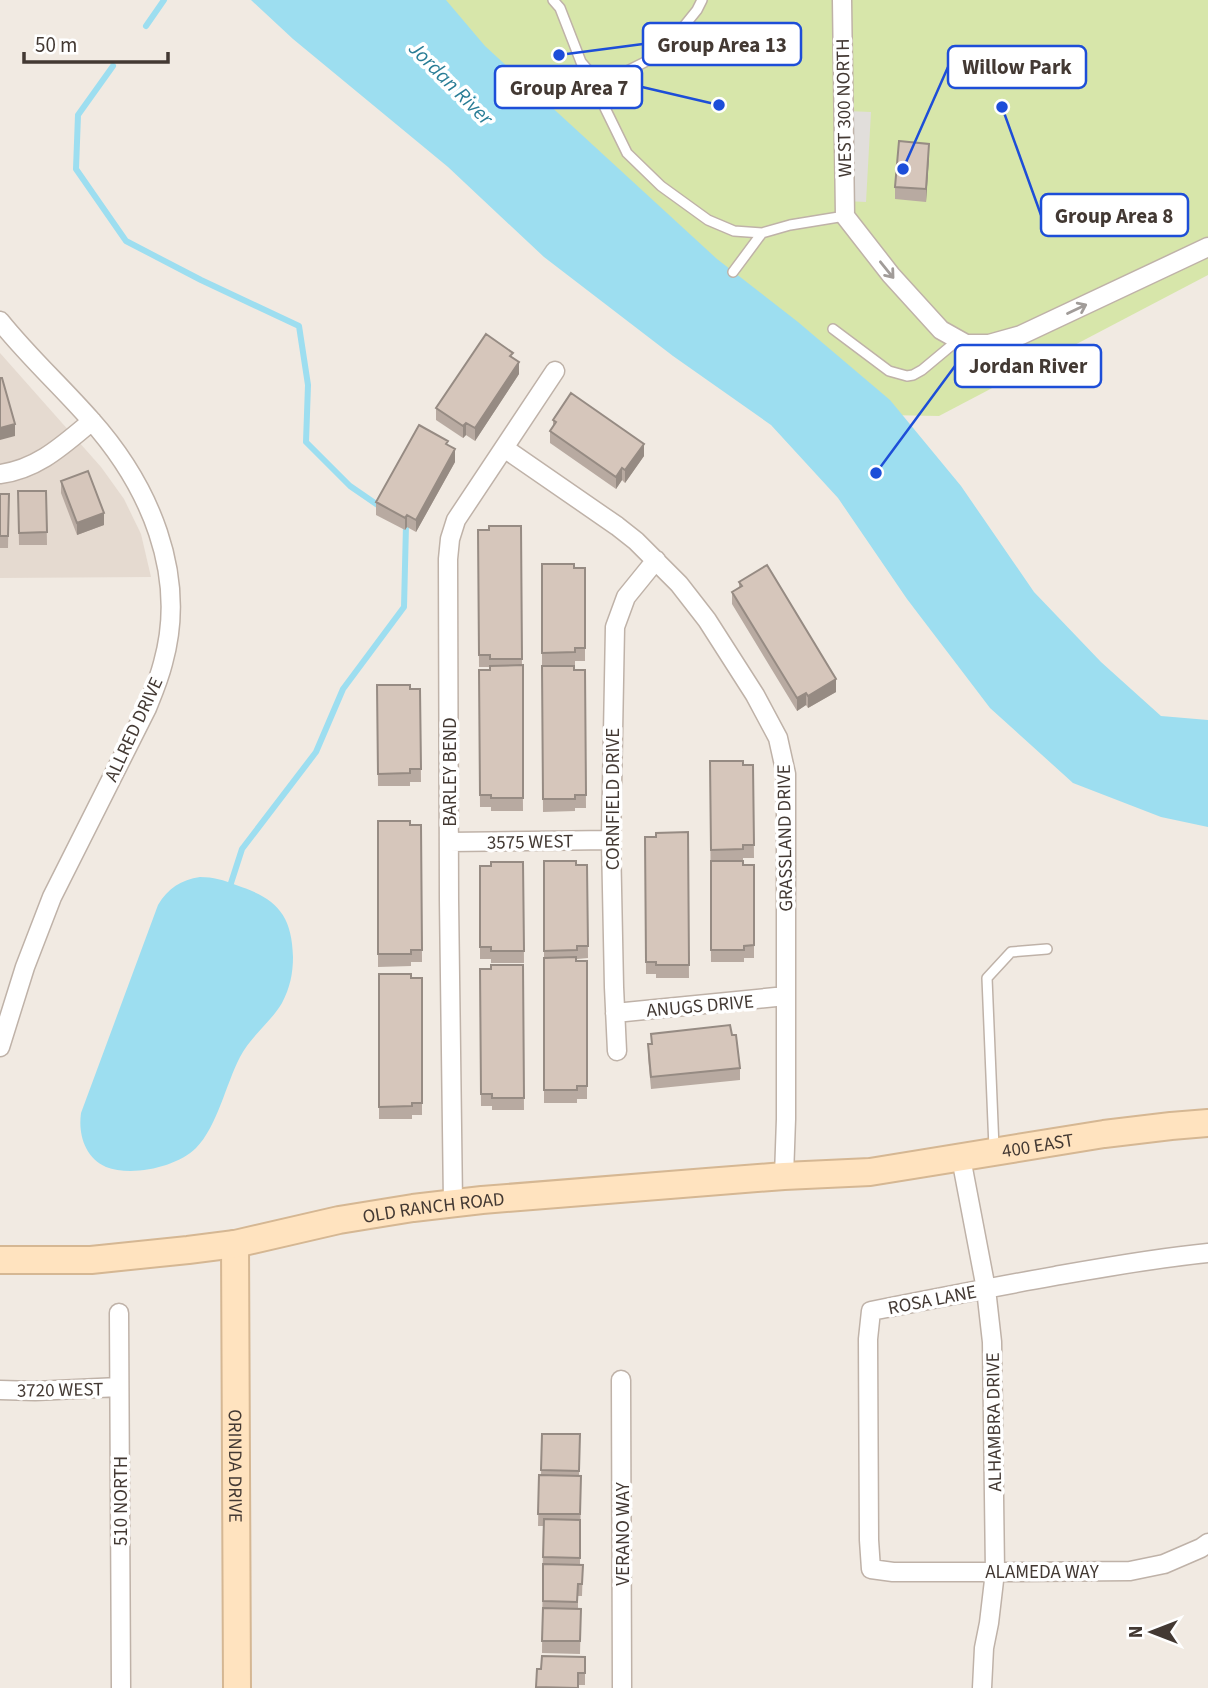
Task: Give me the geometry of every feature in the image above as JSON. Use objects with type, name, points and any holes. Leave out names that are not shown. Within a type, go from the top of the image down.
[{"type":"street","name":"WEST 300 NORTH","points":[[842,0],[845,216]]},
{"type":"street","points":[[845,216],[891,275],[941,330],[966,344],[989,344],[1021,335],[1208,247]]},
{"type":"street","name":"ALLRED DRIVE","points":[[0,321],[92,421],[129,470],[153,516],[167,562],[170,587],[164,661],[146,708],[57,887],[34,941],[0,1047]]},
{"type":"street","name":"BARLEY BEND","points":[[453,1203],[447,559],[456,520],[555,371]]},
{"type":"street","points":[[0,474],[25,469],[48,456],[92,421]]},
{"type":"street","name":"GRASSLAND DRIVE","points":[[504,448],[617,526],[679,584],[707,620],[755,695],[778,738],[786,774],[784,1176]]},
{"type":"street","name":"CORNFIELD DRIVE","points":[[617,1051],[611,840],[615,627],[626,597],[656,560]]},
{"type":"street","name":"3575 WEST","points":[[449,842],[611,840]]},
{"type":"street","name":"ANUGS DRIVE","points":[[615,1013],[786,996]]},
{"type":"street","name":"400 EAST","points":[[870,1172],[1104,1134],[1208,1124]]},
{"type":"street","name":"ALHAMBRA DRIVE","points":[[961,1158],[986,1289],[992,1342],[995,1572],[984,1648],[982,1688]]},
{"type":"street","name":"OLD RANCH ROAD","points":[[0,1260],[152,1255],[235,1244],[375,1213],[453,1203],[784,1176],[870,1172]]},
{"type":"street","name":"ORINDA DRIVE","points":[[235,1244],[237,1688]]},
{"type":"street","name":"ROSA LANE","points":[[871,1569],[868,1339],[871,1311],[1122,1264],[1208,1253]]},
{"type":"street","name":"510 NORTH","points":[[119,1313],[121,1688]]},
{"type":"street","name":"VERANO WAY","points":[[621,1380],[622,1688]]},
{"type":"street","name":"3720 WEST","points":[[0,1390],[119,1387]]},
{"type":"street","name":"ALAMEDA WAY","points":[[871,1569],[893,1572],[1130,1571],[1164,1564],[1208,1543]]},
{"type":"lane","points":[[554,0],[560,8],[581,62],[604,89],[605,108],[627,153],[661,186],[708,220],[734,231],[762,233],[790,225],[845,216]]},
{"type":"lane","points":[[604,89],[619,75],[647,61],[672,41],[702,0]]},
{"type":"lane","points":[[733,272],[762,233]]},
{"type":"lane","points":[[833,329],[889,371],[906,376],[922,370],[958,340]]},
{"type":"lane","points":[[994,1153],[987,978],[1011,952],[1047,948]]},
{"type":"shaded area","points":[[847,111],[871,112],[866,202],[846,201]]},
{"type":"shaded area","points":[[0,353],[101,467],[124,499],[141,534],[151,577],[0,578]]},
{"type":"green space","points":[[413,0],[1208,0],[1208,275],[939,416],[885,415]]},
{"type":"water","points":[[251,0],[446,0],[485,46],[717,259],[798,322],[890,400],[961,486],[1034,592],[1101,662],[1161,716],[1208,720],[1208,827],[1161,817],[1073,783],[990,708],[907,599],[838,498],[771,425],[673,356],[544,257],[448,167],[293,39]]},
{"type":"water","points":[[200,877],[223,880],[250,890],[279,909],[285,918],[292,942],[293,963],[289,986],[277,1010],[240,1057],[210,1129],[196,1148],[178,1160],[154,1168],[128,1171],[106,1167],[93,1158],[84,1144],[81,1113],[158,905],[176,886]]},
{"type":"building","points":[[899,141],[929,144],[926,189],[895,187]]},
{"type":"building","points":[[486,334],[513,353],[510,356],[519,362],[475,428],[466,423],[463,426],[436,408]]},
{"type":"building","points":[[0,378],[15,424],[0,428]]},
{"type":"building","points":[[571,393],[644,444],[625,470],[622,468],[616,477],[550,431],[556,422],[553,420]]},
{"type":"building","points":[[419,425],[448,441],[446,444],[455,449],[416,520],[407,515],[405,518],[376,502]]},
{"type":"building","points":[[88,471],[104,513],[77,523],[61,481]]},
{"type":"building","points":[[18,491],[46,491],[47,532],[19,533]]},
{"type":"building","points":[[0,494],[9,494],[8,536],[0,536]]},
{"type":"building","points":[[489,526],[521,526],[522,659],[490,659],[490,655],[479,655],[478,530],[489,530]]},
{"type":"building","points":[[542,564],[574,564],[574,568],[585,568],[585,648],[575,648],[575,652],[542,653]]},
{"type":"building","points":[[767,565],[836,679],[808,696],[806,693],[797,698],[732,592],[742,586],[739,582]]},
{"type":"building","points":[[523,665],[523,798],[491,798],[491,795],[480,795],[479,670],[490,670],[490,666]]},
{"type":"building","points":[[542,666],[574,666],[574,670],[585,670],[586,795],[575,795],[575,799],[543,799]]},
{"type":"building","points":[[377,685],[410,685],[410,689],[420,689],[421,769],[410,769],[410,773],[378,774]]},
{"type":"building","points":[[710,761],[743,761],[743,765],[753,765],[754,845],[743,845],[743,849],[711,850]]},
{"type":"building","points":[[378,821],[410,821],[410,825],[421,825],[422,950],[411,950],[411,954],[378,954]]},
{"type":"building","points":[[688,832],[689,965],[656,965],[656,962],[646,962],[645,837],[656,837],[656,833]]},
{"type":"building","points":[[544,861],[576,861],[576,865],[587,865],[588,946],[577,946],[577,950],[544,951]]},
{"type":"building","points":[[711,861],[743,861],[743,865],[754,865],[754,945],[744,946],[744,950],[711,950]]},
{"type":"building","points":[[491,862],[523,862],[524,951],[491,951],[491,947],[480,947],[480,866],[491,866]]},
{"type":"building","points":[[576,957],[576,961],[587,961],[587,1086],[577,1086],[577,1090],[544,1090],[544,958]]},
{"type":"building","points":[[491,965],[523,965],[524,1098],[492,1098],[492,1094],[481,1094],[480,969],[491,969]]},
{"type":"building","points":[[379,974],[411,974],[411,978],[422,978],[422,1103],[412,1103],[412,1106],[379,1107]]},
{"type":"building","points":[[730,1025],[732,1035],[736,1035],[740,1068],[651,1077],[648,1044],[652,1044],[651,1034]]},
{"type":"building","points":[[542,1434],[580,1434],[579,1471],[541,1470]]},
{"type":"building","points":[[539,1475],[581,1476],[580,1514],[538,1514]]},
{"type":"building","points":[[544,1519],[580,1520],[580,1558],[543,1557]]},
{"type":"building","points":[[543,1564],[583,1565],[577,1602],[543,1601]]},
{"type":"building","points":[[543,1608],[581,1609],[580,1641],[542,1641]]},
{"type":"building","points":[[542,1656],[585,1657],[585,1673],[578,1673],[578,1688],[536,1687],[537,1669],[541,1669]]},
{"type":"waterway","points":[[146,26],[164,0]]},
{"type":"waterway","points":[[113,66],[78,115],[76,169],[126,241],[299,326],[308,385],[306,442],[350,486],[382,508]]},
{"type":"waterway","points":[[231,883],[242,849],[316,752],[343,689],[404,607],[406,525],[402,523]]},
{"type":"place","name":"Group Area 13","points":[[559,55]]},
{"type":"place","name":"Group Area 7","points":[[719,105]]},
{"type":"place","name":"Group Area 8","points":[[1002,107]]},
{"type":"place","name":"Willow Park","points":[[903,169]]},
{"type":"place","name":"Jordan River","points":[[876,473]]}]
